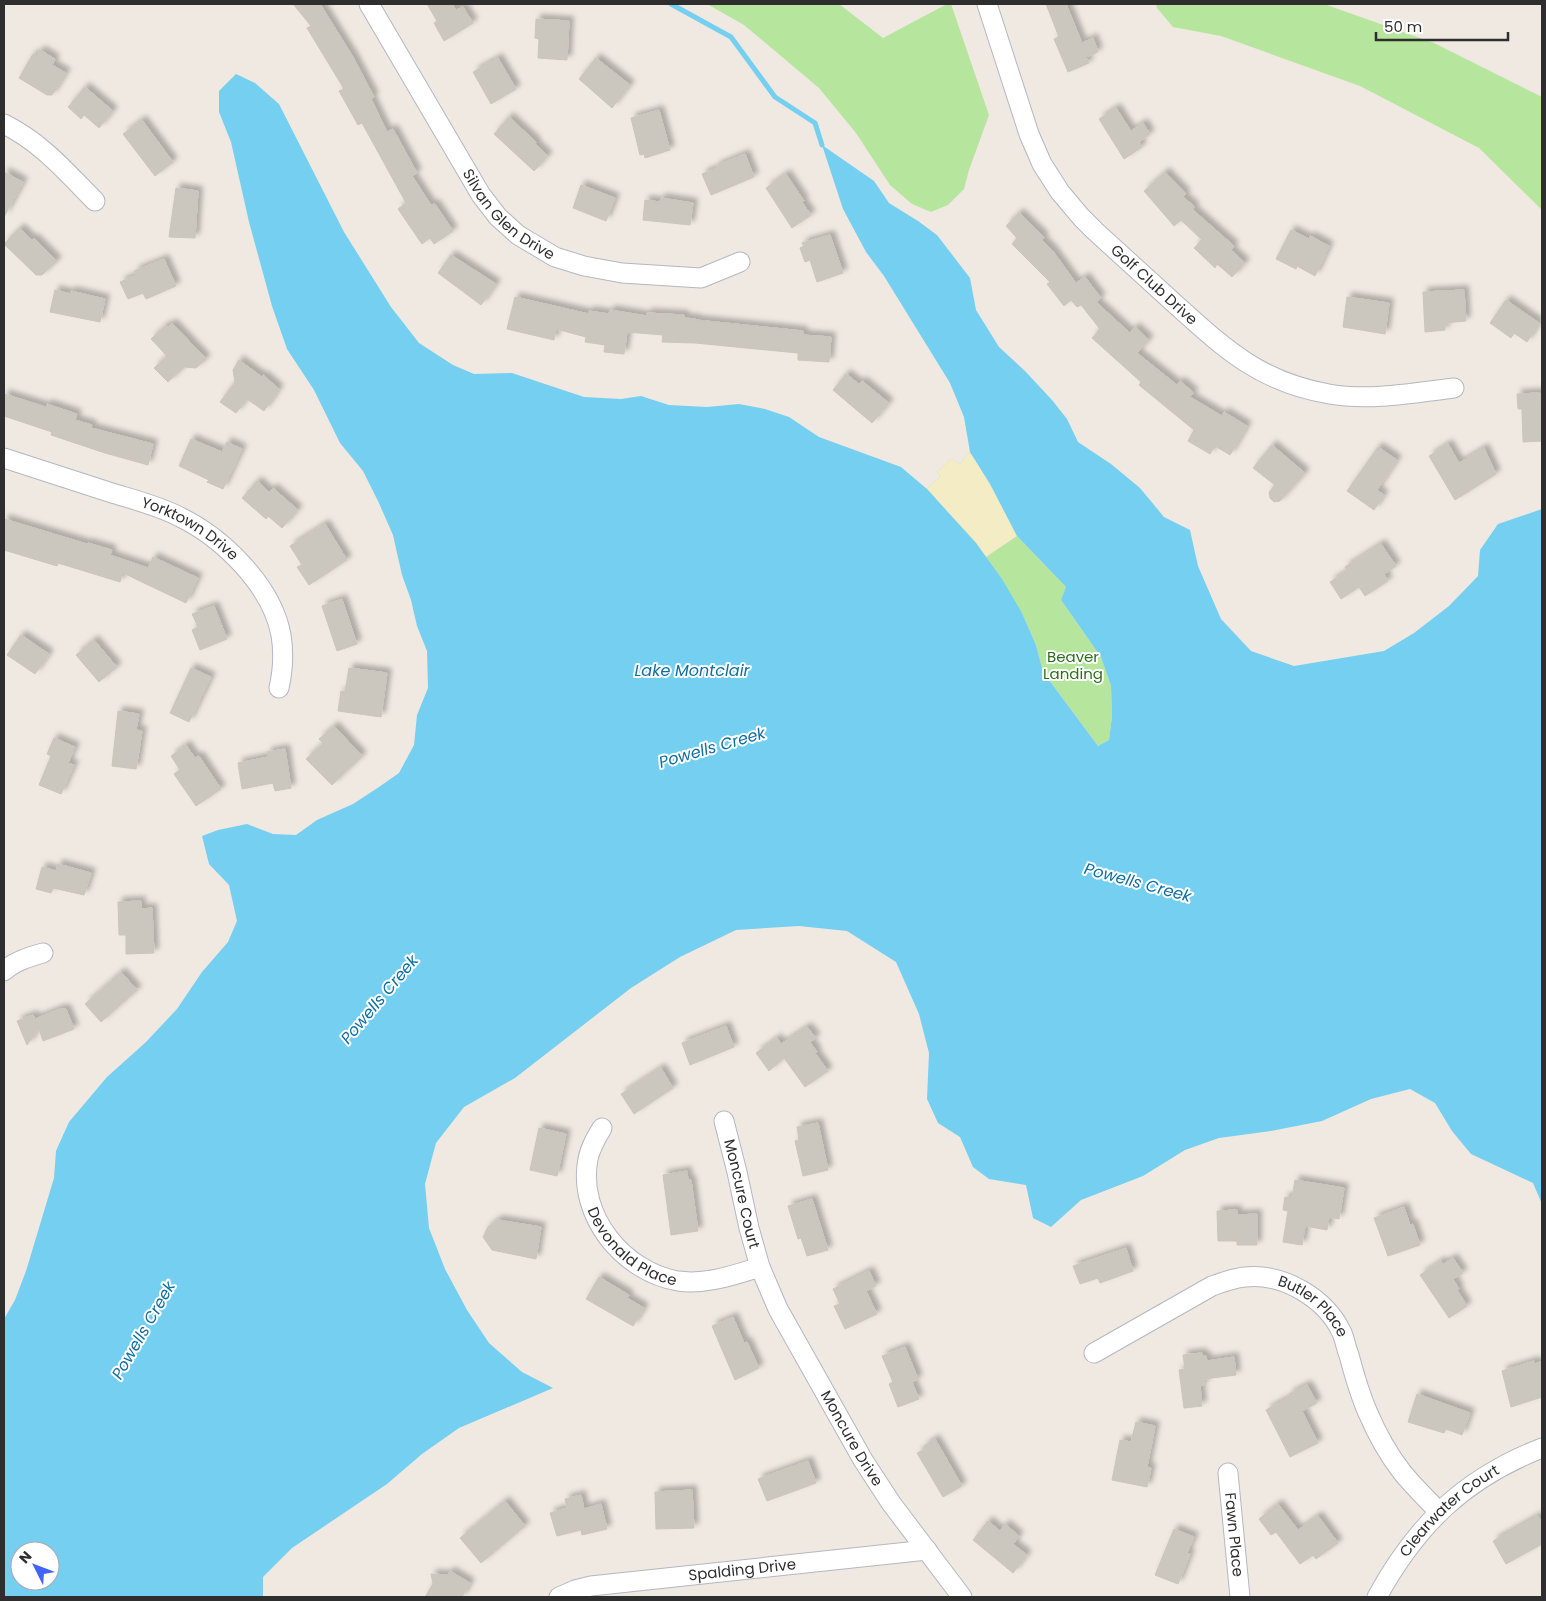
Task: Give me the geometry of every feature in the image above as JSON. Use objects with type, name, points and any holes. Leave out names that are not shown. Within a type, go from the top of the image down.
[{"type":"street","name":"Silvan Glen Drive","points":[[369,4],[481,196],[498,217],[518,235],[555,257],[584,266],[622,273],[701,278],[740,262]]},
{"type":"street","name":"Golf Club Drive","points":[[987,4],[1028,134],[1042,164],[1060,192],[1095,231],[1226,349],[1251,366],[1278,379],[1300,388],[1330,394],[1360,397],[1390,396],[1454,388]]},
{"type":"street","points":[[4,124],[20,132],[44,149],[95,201]]},
{"type":"street","name":"Yorktown Drive","points":[[4,458],[150,505],[180,517],[224,546],[244,566],[262,590],[274,612],[281,634],[283,656],[279,688]]},
{"type":"street","points":[[4,971],[11,965],[28,957],[43,953]]},
{"type":"street","name":"Moncure Court","points":[[724,1121],[760,1267]]},
{"type":"street","name":"Devonald Place","points":[[602,1128],[593,1143],[588,1159],[586,1176],[590,1201],[597,1221],[619,1251],[636,1265],[656,1275],[678,1281],[700,1282],[760,1267]]},
{"type":"street","name":"Moncure Drive","points":[[760,1267],[778,1309],[863,1460],[891,1503],[962,1597]]},
{"type":"street","name":"Butler Place","points":[[1094,1354],[1212,1286],[1227,1280],[1262,1277],[1286,1283],[1300,1289],[1317,1301],[1331,1316],[1342,1333],[1367,1412],[1383,1443],[1403,1473],[1438,1512]]},
{"type":"street","name":"Clearwater Court","points":[[1377,1597],[1412,1541],[1438,1512],[1480,1479],[1518,1458],[1542,1448]]},
{"type":"street","name":"Fawn Place","points":[[1228,1473],[1240,1597]]},
{"type":"street","name":"Spalding Drive","points":[[559,1597],[591,1586],[636,1589],[927,1550]]},
{"type":"green space","points":[[707,4],[839,4],[883,38],[947,4],[951,4],[989,115],[964,189],[948,205],[931,212],[912,204],[890,185],[856,133],[819,88],[744,25]]},
{"type":"green space","points":[[1156,4],[1324,4],[1434,43],[1542,97],[1542,210],[1479,148],[1360,86],[1221,36],[1173,27],[1157,8]]},
{"type":"green space","name":"Beaver Landing","points":[[970,452],[1017,536],[1066,587],[1061,600],[1101,657],[1111,686],[1112,716],[1109,740],[1098,746],[1043,672],[1036,645],[1022,613],[953,516],[927,489],[941,476],[937,472],[951,459],[960,464]]},
{"type":"sand","points":[[970,452],[990,484],[1017,536],[986,557],[976,543],[927,489],[941,476],[937,472],[951,459],[960,464]]},
{"type":"water","name":"Lake Montclair","points":[[236,74],[255,83],[279,104],[344,232],[391,307],[419,343],[453,365],[474,374],[512,373],[584,397],[621,399],[641,396],[669,405],[707,407],[739,404],[765,409],[789,417],[819,437],[901,467],[927,489],[976,543],[1002,579],[1022,613],[1036,645],[1043,672],[1098,746],[1109,740],[1112,716],[1111,686],[1101,657],[1061,600],[1066,587],[1017,536],[990,484],[970,452],[964,417],[950,383],[884,276],[866,252],[843,209],[822,145],[874,181],[889,203],[937,235],[970,278],[976,310],[999,347],[1052,400],[1067,419],[1078,442],[1111,464],[1140,488],[1164,517],[1190,530],[1198,566],[1221,619],[1251,651],[1294,666],[1384,651],[1414,633],[1449,606],[1478,576],[1480,550],[1498,524],[1542,509],[1542,1204],[1533,1183],[1471,1154],[1452,1131],[1435,1103],[1410,1089],[1371,1099],[1322,1121],[1271,1131],[1219,1138],[1185,1150],[1143,1176],[1081,1200],[1051,1227],[1033,1218],[1026,1185],[989,1179],[973,1167],[960,1137],[938,1123],[927,1099],[929,1053],[919,1014],[896,962],[847,931],[799,926],[736,930],[680,957],[631,988],[515,1078],[464,1107],[436,1143],[425,1184],[429,1228],[445,1269],[467,1310],[489,1343],[522,1372],[553,1388],[459,1428],[422,1454],[387,1484],[292,1548],[263,1577],[263,1597],[4,1597],[4,1319],[15,1300],[26,1271],[54,1178],[56,1151],[69,1122],[107,1077],[146,1042],[177,1009],[202,972],[228,942],[237,921],[229,885],[209,864],[202,836],[218,830],[247,824],[273,834],[296,835],[317,820],[353,804],[379,787],[399,773],[414,745],[417,715],[428,688],[427,651],[417,626],[411,600],[402,575],[393,535],[363,471],[340,443],[314,390],[287,349],[272,306],[249,222],[231,142],[219,112],[219,91]]},
{"type":"building","points":[[293,4],[320,4],[353,57],[374,97],[371,99],[387,132],[393,129],[417,173],[412,176],[431,205],[435,204],[453,231],[434,244],[430,238],[422,244],[398,209],[406,203],[362,123],[358,125],[339,91],[344,89],[307,28],[311,26]]},
{"type":"building","points":[[427,4],[452,4],[456,10],[463,7],[473,23],[444,41],[434,23],[437,21]]},
{"type":"building","points":[[1046,4],[1066,4],[1082,43],[1093,38],[1098,52],[1086,57],[1089,63],[1068,72],[1054,39],[1059,37]]},
{"type":"building","points":[[536,19],[569,21],[567,60],[538,58],[539,39],[535,38]]},
{"type":"building","points":[[40,50],[55,59],[52,65],[66,73],[52,95],[47,95],[19,78],[33,54],[37,56]]},
{"type":"building","points":[[498,58],[516,89],[491,104],[473,72]]},
{"type":"building","points":[[596,58],[630,85],[612,108],[579,79]]},
{"type":"building","points":[[85,87],[113,111],[99,128],[84,115],[81,119],[68,107]]},
{"type":"building","points":[[1116,108],[1131,131],[1143,123],[1150,134],[1139,142],[1142,147],[1124,159],[1099,119]]},
{"type":"building","points":[[659,110],[670,150],[645,158],[644,154],[640,155],[631,118]]},
{"type":"building","points":[[509,117],[548,156],[534,171],[494,134]]},
{"type":"building","points":[[142,120],[173,162],[155,176],[123,134]]},
{"type":"building","points":[[745,154],[754,177],[711,195],[702,174]]},
{"type":"building","points":[[4,172],[23,182],[4,217]]},
{"type":"building","points":[[1165,172],[1186,194],[1183,197],[1195,207],[1192,209],[1234,246],[1231,250],[1245,263],[1232,277],[1217,264],[1215,268],[1194,248],[1202,240],[1181,220],[1174,226],[1144,191]]},
{"type":"building","points":[[786,174],[811,215],[792,228],[766,188]]},
{"type":"building","points":[[581,185],[615,198],[606,221],[573,208]]},
{"type":"building","points":[[176,188],[198,191],[195,238],[169,237]]},
{"type":"building","points":[[661,198],[693,203],[690,225],[643,220],[645,200],[660,202]]},
{"type":"building","points":[[1019,213],[1044,237],[1042,240],[1052,250],[1076,283],[1085,277],[1101,298],[1096,302],[1130,333],[1135,327],[1149,340],[1137,353],[1177,385],[1180,381],[1194,393],[1190,397],[1222,416],[1224,412],[1247,426],[1230,455],[1215,446],[1210,454],[1188,441],[1194,430],[1139,385],[1141,382],[1092,338],[1100,329],[1081,305],[1077,307],[1071,300],[1064,306],[1047,284],[1050,282],[1012,244],[1017,238],[1006,226]]},
{"type":"building","points":[[20,228],[32,240],[34,238],[57,261],[42,275],[36,275],[4,244]]},
{"type":"building","points":[[1291,230],[1309,239],[1310,236],[1329,246],[1315,276],[1297,266],[1296,269],[1276,259]]},
{"type":"building","points":[[830,235],[843,273],[817,282],[810,260],[805,262],[800,248],[804,246],[802,243]]},
{"type":"building","points":[[451,255],[496,284],[481,305],[438,273]]},
{"type":"building","points":[[164,259],[176,286],[146,299],[143,293],[128,299],[120,282],[136,275],[134,271]]},
{"type":"building","points":[[55,290],[71,294],[71,291],[105,299],[100,322],[50,312]]},
{"type":"building","points":[[1464,290],[1466,321],[1445,323],[1445,330],[1425,332],[1423,292]]},
{"type":"building","points":[[515,297],[589,314],[589,311],[609,314],[610,310],[647,316],[647,313],[684,315],[684,318],[696,320],[803,331],[803,335],[831,337],[829,362],[798,360],[798,353],[695,343],[662,342],[663,335],[627,332],[624,354],[604,352],[605,345],[585,342],[586,337],[556,329],[554,340],[507,329]]},
{"type":"building","points":[[1347,297],[1389,303],[1385,334],[1343,327]]},
{"type":"building","points":[[1506,300],[1539,323],[1527,342],[1514,333],[1511,338],[1490,323]]},
{"type":"building","points":[[172,323],[206,359],[196,368],[184,367],[168,382],[154,368],[167,356],[151,339],[166,325],[168,327]]},
{"type":"building","points":[[239,360],[262,377],[263,375],[279,389],[264,411],[247,399],[236,413],[220,402],[235,382],[233,370]]},
{"type":"building","points":[[846,374],[859,384],[862,381],[889,403],[872,423],[833,390]]},
{"type":"building","points":[[1540,393],[1542,441],[1523,442],[1522,409],[1518,409],[1517,394]]},
{"type":"building","points":[[4,394],[46,407],[47,404],[77,414],[75,420],[92,425],[91,428],[153,444],[148,465],[51,435],[52,432],[4,416]]},
{"type":"building","points":[[191,439],[222,452],[227,442],[242,449],[223,489],[179,466]]},
{"type":"building","points":[[1448,444],[1459,463],[1484,448],[1496,474],[1455,500],[1429,456]]},
{"type":"building","points":[[1272,445],[1305,473],[1280,501],[1274,502],[1270,498],[1269,492],[1275,485],[1253,468]]},
{"type":"building","points":[[1378,447],[1397,460],[1377,490],[1384,495],[1374,510],[1347,491]]},
{"type":"building","points":[[257,481],[269,492],[273,488],[298,510],[282,528],[268,516],[266,519],[242,498]]},
{"type":"building","points":[[4,519],[112,550],[110,555],[148,568],[153,557],[198,578],[186,603],[123,573],[120,582],[58,563],[57,566],[4,550]]},
{"type":"building","points":[[325,524],[347,560],[309,585],[297,567],[302,565],[290,546]]},
{"type":"building","points":[[1381,544],[1396,566],[1384,574],[1388,581],[1365,596],[1359,587],[1341,599],[1330,582],[1347,571],[1345,567]]},
{"type":"building","points":[[342,599],[357,644],[337,651],[322,606]]},
{"type":"building","points":[[214,606],[227,639],[200,650],[192,630],[198,627],[192,614]]},
{"type":"building","points":[[21,635],[49,654],[35,674],[7,655]]},
{"type":"building","points":[[94,640],[117,667],[99,682],[76,655]]},
{"type":"building","points":[[191,668],[211,677],[189,722],[170,713]]},
{"type":"building","points":[[349,668],[387,673],[381,717],[338,711],[341,691],[345,692]]},
{"type":"building","points":[[118,711],[139,714],[136,730],[142,731],[136,769],[112,766]]},
{"type":"building","points":[[334,726],[362,756],[332,785],[306,759],[323,743],[319,739]]},
{"type":"building","points":[[54,738],[75,747],[68,763],[74,765],[61,794],[39,785],[51,756],[47,754]]},
{"type":"building","points":[[186,745],[195,758],[199,756],[221,789],[196,806],[174,774],[180,770],[171,756]]},
{"type":"building","points":[[285,749],[291,788],[275,791],[273,783],[242,789],[238,763],[268,757],[267,752]]},
{"type":"building","points":[[58,864],[91,873],[84,895],[53,888],[51,893],[36,889],[42,867],[56,871]]},
{"type":"building","points":[[141,901],[141,909],[152,908],[154,953],[126,954],[126,935],[119,935],[118,902]]},
{"type":"building","points":[[121,972],[137,990],[101,1022],[85,1004]]},
{"type":"building","points":[[60,1009],[66,1009],[74,1029],[43,1041],[39,1029],[27,1045],[17,1021],[33,1015],[35,1019]]},
{"type":"building","points":[[726,1026],[734,1047],[690,1065],[682,1043]]},
{"type":"building","points":[[807,1027],[816,1038],[810,1042],[817,1052],[815,1053],[828,1071],[805,1087],[784,1058],[769,1071],[756,1053],[777,1038],[781,1044]]},
{"type":"building","points":[[661,1068],[673,1088],[634,1114],[621,1094]]},
{"type":"building","points":[[818,1123],[828,1170],[803,1176],[795,1141],[799,1140],[797,1127]]},
{"type":"building","points":[[539,1128],[566,1134],[557,1176],[530,1170]]},
{"type":"building","points":[[687,1171],[688,1180],[691,1180],[698,1231],[671,1235],[663,1175]]},
{"type":"building","points":[[1295,1180],[1344,1188],[1339,1219],[1329,1217],[1327,1230],[1305,1226],[1302,1245],[1283,1242],[1288,1211],[1283,1210],[1285,1197],[1292,1198]]},
{"type":"building","points":[[812,1199],[828,1250],[807,1256],[801,1238],[798,1239],[788,1206]]},
{"type":"building","points":[[1404,1207],[1410,1225],[1413,1224],[1420,1245],[1388,1256],[1374,1218]]},
{"type":"building","points":[[1237,1210],[1237,1215],[1257,1214],[1257,1245],[1237,1245],[1237,1241],[1218,1241],[1217,1211]]},
{"type":"building","points":[[498,1220],[541,1227],[536,1259],[492,1250],[483,1237],[488,1227]]},
{"type":"building","points":[[1126,1248],[1133,1271],[1100,1283],[1098,1278],[1080,1284],[1073,1266]]},
{"type":"building","points":[[1453,1258],[1463,1273],[1453,1279],[1459,1289],[1457,1290],[1467,1306],[1449,1318],[1420,1275],[1441,1261],[1443,1264]]},
{"type":"building","points":[[869,1271],[876,1286],[866,1291],[877,1314],[845,1329],[834,1306],[840,1304],[833,1289]]},
{"type":"building","points":[[599,1277],[629,1295],[627,1298],[644,1308],[633,1326],[586,1299]]},
{"type":"building","points":[[733,1317],[744,1343],[747,1342],[759,1368],[735,1380],[712,1326]]},
{"type":"building","points":[[905,1347],[918,1379],[912,1382],[919,1399],[898,1407],[889,1384],[893,1382],[882,1356]]},
{"type":"building","points":[[1202,1353],[1202,1356],[1206,1356],[1207,1361],[1234,1357],[1236,1375],[1204,1379],[1204,1385],[1200,1385],[1202,1406],[1184,1408],[1179,1370],[1185,1369],[1183,1355]]},
{"type":"building","points":[[1534,1361],[1535,1364],[1542,1361],[1542,1397],[1511,1407],[1502,1371]]},
{"type":"building","points":[[1307,1385],[1317,1403],[1302,1411],[1318,1443],[1290,1457],[1266,1410],[1290,1397],[1289,1394]]},
{"type":"building","points":[[1417,1394],[1470,1413],[1462,1435],[1446,1429],[1444,1433],[1408,1422]]},
{"type":"building","points":[[1136,1422],[1155,1426],[1147,1467],[1151,1468],[1147,1487],[1112,1480],[1120,1440],[1131,1442]]},
{"type":"building","points":[[935,1439],[962,1486],[943,1497],[917,1453],[925,1449],[924,1446]]},
{"type":"building","points":[[808,1461],[816,1483],[767,1501],[758,1479]]},
{"type":"building","points":[[692,1490],[694,1528],[656,1529],[655,1492]]},
{"type":"building","points":[[581,1495],[584,1509],[601,1504],[607,1529],[582,1535],[581,1530],[557,1536],[550,1513],[567,1508],[565,1499]]},
{"type":"building","points":[[505,1501],[525,1526],[481,1563],[460,1538]]},
{"type":"building","points":[[1278,1504],[1298,1530],[1318,1516],[1338,1543],[1316,1559],[1313,1555],[1300,1564],[1276,1532],[1271,1535],[1259,1519]]},
{"type":"building","points":[[1538,1516],[1542,1523],[1542,1544],[1506,1564],[1493,1541]]},
{"type":"building","points":[[988,1521],[1000,1531],[1005,1524],[1019,1536],[1013,1544],[1027,1555],[1013,1573],[973,1540]]},
{"type":"building","points":[[1174,1529],[1194,1537],[1187,1553],[1190,1554],[1178,1584],[1155,1575]]},
{"type":"building","points":[[450,1571],[470,1583],[462,1597],[425,1597],[433,1584],[431,1574],[448,1575]]},
{"type":"waterway","points":[[671,4],[731,37],[775,97],[815,123],[822,145]]},
{"type":"water label","name":"Powells Creek","points":[[712,747]]},
{"type":"water label","name":"Powells Creek","points":[[1138,882]]},
{"type":"water label","name":"Powells Creek","points":[[379,999]]},
{"type":"water label","name":"Powells Creek","points":[[143,1330]]}]
